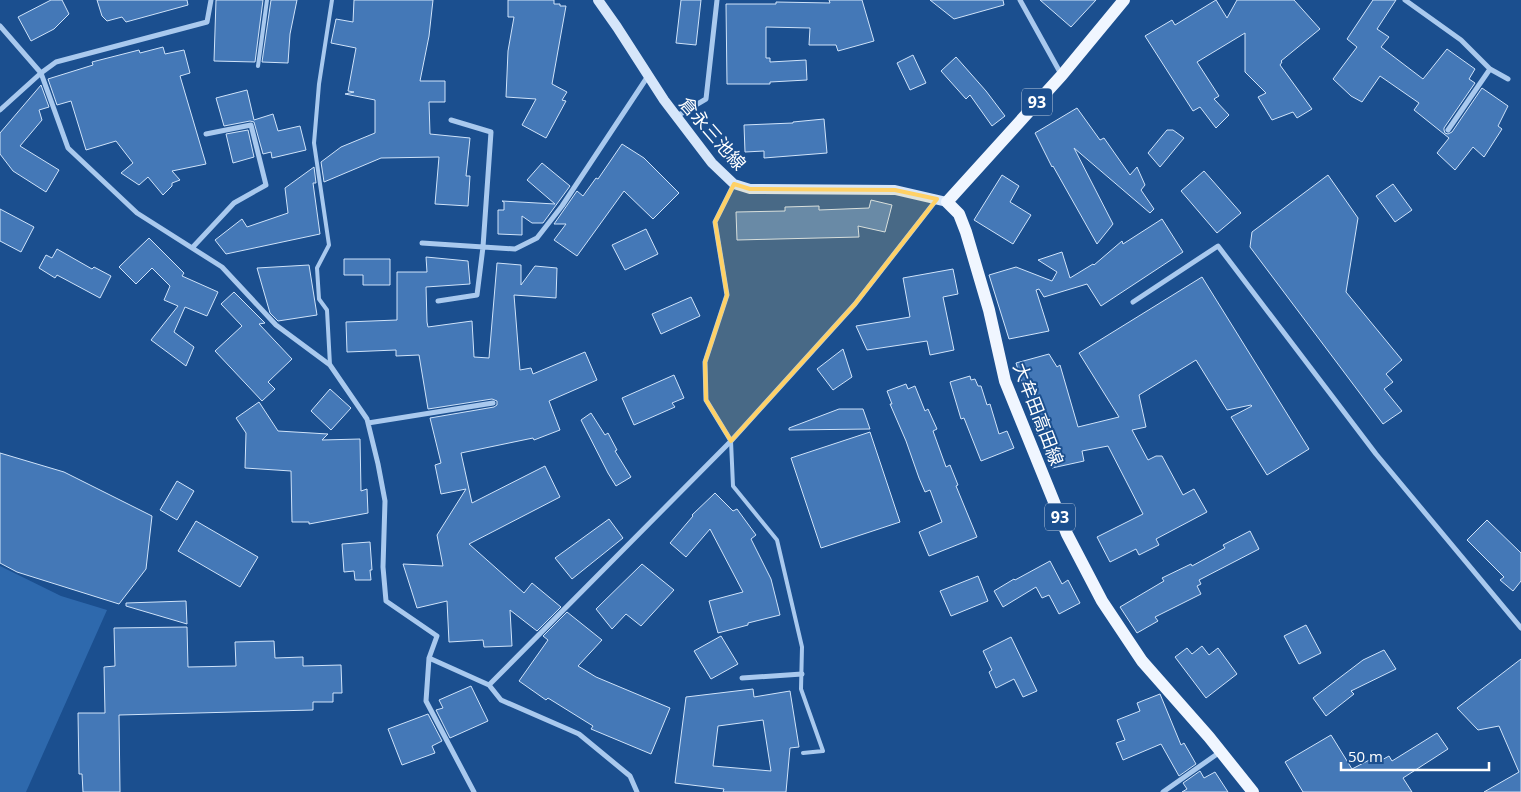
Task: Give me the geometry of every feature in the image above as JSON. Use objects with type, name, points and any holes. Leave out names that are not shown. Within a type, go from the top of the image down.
[{"type":"main road","name":"倉永三池線","points":[[598,0],[664,100],[712,162],[734,184],[750,189],[895,190],[942,200]]},
{"type":"main road","name":"93","points":[[942,200],[1062,75],[1124,0]]},
{"type":"main road","name":"大牟田高田線","points":[[942,200],[959,214],[989,310],[1005,381],[1067,534],[1102,601],[1142,661],[1253,792]]},
{"type":"street","points":[[0,110],[40,73],[56,62],[207,22],[211,0]]},
{"type":"street","points":[[676,116],[706,98],[717,0]]},
{"type":"street","points":[[1406,0],[1461,40],[1490,70],[1508,79]]},
{"type":"street","points":[[1023,1],[1062,75]]},
{"type":"street","points":[[0,26],[40,73],[68,148],[137,213],[222,267],[276,325],[330,365],[367,418],[378,464],[384,501],[383,567],[386,601],[437,636],[429,658],[426,701],[474,792]]},
{"type":"street","points":[[1448,130],[1490,70]]},
{"type":"street","points":[[422,242],[515,249],[537,238],[562,206],[648,75]]},
{"type":"street","points":[[438,301],[477,295],[483,247],[491,132],[451,120]]},
{"type":"street","points":[[192,248],[234,203],[266,185],[251,125],[206,134]]},
{"type":"street","points":[[731,441],[706,400],[705,362],[727,295],[715,222],[734,184]]},
{"type":"street","points":[[489,685],[731,441],[855,304],[942,200]]},
{"type":"street","points":[[1133,302],[1218,246],[1376,454],[1521,628]]},
{"type":"street","points":[[368,423],[493,403]]},
{"type":"street","points":[[429,658],[489,685],[501,700],[579,734],[630,776],[637,792]]},
{"type":"street","points":[[742,678],[802,674]]},
{"type":"street","points":[[1163,792],[1220,751]]},
{"type":"lane","points":[[258,66],[267,0]]},
{"type":"lane","points":[[330,365],[327,310],[319,299],[317,268],[329,245],[314,143],[319,84],[332,0]]},
{"type":"lane","points":[[731,441],[734,486],[777,540],[802,647],[801,689],[823,751],[803,753]]},
{"type":"highlighted area","points":[[734,184],[750,189],[895,190],[937,199],[855,304],[731,441],[706,400],[705,362],[727,295],[715,222]]},
{"type":"shaded area","points":[[0,566],[61,596],[107,610],[26,792],[0,792]]},
{"type":"building","points":[[51,0],[62,0],[69,14],[54,29],[31,41],[18,17]]},
{"type":"building","points":[[97,0],[187,0],[188,5],[126,22],[122,17],[107,21],[102,16]]},
{"type":"building","points":[[216,0],[263,0],[255,62],[214,61]]},
{"type":"building","points":[[271,0],[297,0],[290,34],[288,63],[262,62]]},
{"type":"building","points":[[354,0],[433,0],[429,36],[420,81],[445,81],[445,102],[429,102],[430,134],[470,138],[466,176],[470,176],[468,206],[435,204],[439,157],[381,158],[324,182],[321,162],[341,147],[375,133],[375,100],[345,94],[354,92],[348,91],[356,48],[331,43],[336,19],[353,22]]},
{"type":"building","points":[[508,0],[554,0],[554,4],[566,6],[552,84],[567,92],[562,100],[566,101],[546,138],[522,125],[536,99],[506,97],[508,51],[514,17],[508,17]]},
{"type":"building","points":[[681,0],[701,0],[696,45],[676,43]]},
{"type":"building","points":[[829,0],[862,0],[874,41],[838,51],[836,45],[809,45],[810,28],[766,27],[766,58],[770,58],[770,62],[806,60],[807,80],[770,82],[770,84],[727,84],[726,4],[776,4],[776,2],[830,3]]},
{"type":"building","points":[[930,0],[1003,0],[1004,5],[954,19]]},
{"type":"building","points":[[1040,0],[1096,0],[1071,27]]},
{"type":"building","points":[[1216,0],[1227,18],[1237,0],[1294,0],[1320,29],[1281,61],[1280,65],[1312,109],[1297,118],[1293,112],[1272,120],[1258,97],[1266,93],[1245,72],[1245,33],[1197,62],[1219,96],[1214,99],[1229,115],[1216,128],[1200,107],[1193,111],[1145,36],[1172,20],[1175,25]]},
{"type":"building","points":[[1373,0],[1396,0],[1377,29],[1389,37],[1381,47],[1423,79],[1447,49],[1475,69],[1469,79],[1475,83],[1444,128],[1445,133],[1452,132],[1482,88],[1508,106],[1498,126],[1502,129],[1484,157],[1473,147],[1455,170],[1437,153],[1449,138],[1414,110],[1419,103],[1380,76],[1362,102],[1351,96],[1333,79],[1357,47],[1347,39]]},
{"type":"building","points":[[163,47],[165,54],[184,50],[190,73],[180,76],[206,164],[172,171],[180,180],[172,183],[172,186],[163,195],[148,177],[139,185],[121,173],[133,163],[116,141],[86,150],[71,101],[57,105],[48,79],[93,65],[92,62],[139,50],[140,53]]},
{"type":"building","points":[[913,55],[926,83],[910,90],[897,63]]},
{"type":"building","points":[[956,57],[1005,116],[992,126],[970,95],[966,99],[941,71]]},
{"type":"building","points":[[41,85],[49,107],[39,110],[42,120],[20,146],[59,170],[46,192],[13,171],[0,154],[0,133]]},
{"type":"building","points":[[247,90],[254,120],[273,114],[278,131],[300,126],[306,150],[272,158],[271,152],[263,154],[254,122],[250,121],[224,126],[216,98]]},
{"type":"building","points":[[1077,108],[1100,140],[1104,138],[1130,175],[1137,167],[1145,185],[1141,190],[1154,209],[1150,213],[1074,148],[1113,224],[1097,244],[1052,167],[1035,133]]},
{"type":"building","points":[[824,119],[827,153],[764,158],[764,151],[745,152],[744,125],[793,123]]},
{"type":"building","points":[[248,130],[254,157],[233,163],[226,134]]},
{"type":"building","points":[[1167,130],[1173,130],[1184,138],[1160,167],[1148,153]]},
{"type":"building","points":[[622,144],[644,158],[679,193],[653,219],[624,191],[577,256],[554,240],[566,224],[554,224],[577,191],[583,196],[596,178],[598,179]]},
{"type":"building","points":[[542,163],[570,186],[543,223],[532,223],[522,216],[522,235],[498,234],[498,210],[504,210],[504,202],[502,201],[555,204],[527,180]]},
{"type":"building","points":[[314,167],[316,183],[313,183],[320,234],[226,254],[215,240],[242,219],[247,227],[288,213],[285,188]]},
{"type":"building","points":[[1204,171],[1241,213],[1217,233],[1181,191]]},
{"type":"building","points":[[1002,175],[1019,186],[1010,202],[1031,215],[1013,244],[974,220]]},
{"type":"building","points":[[1328,175],[1358,218],[1346,292],[1402,360],[1386,374],[1393,382],[1384,389],[1402,411],[1383,424],[1250,247],[1252,232]]},
{"type":"building","points":[[1393,184],[1412,210],[1395,222],[1376,196]]},
{"type":"building","points":[[871,200],[892,205],[885,232],[858,226],[859,237],[737,240],[736,212],[785,211],[785,207],[819,206],[819,210],[869,208]]},
{"type":"building","points":[[0,209],[34,227],[21,252],[0,241]]},
{"type":"building","points":[[1162,219],[1183,252],[1101,306],[1087,284],[1044,297],[1039,289],[1036,290],[1049,331],[1009,339],[989,275],[1016,267],[1052,281],[1057,272],[1038,260],[1062,252],[1070,278],[1094,265],[1122,241],[1123,244]]},
{"type":"building","points":[[646,229],[658,254],[625,270],[612,245]]},
{"type":"building","points":[[149,238],[184,273],[182,276],[218,292],[207,316],[185,307],[174,332],[194,347],[186,366],[151,340],[178,306],[164,300],[170,286],[152,268],[136,284],[119,267]]},
{"type":"building","points":[[57,249],[92,269],[94,267],[111,276],[100,298],[57,275],[55,278],[39,268],[46,255],[52,258]]},
{"type":"building","points":[[426,257],[468,261],[470,284],[426,287],[427,322],[428,327],[472,321],[474,357],[489,358],[497,263],[521,265],[521,285],[535,266],[557,268],[556,298],[514,295],[520,370],[531,368],[533,374],[585,352],[597,380],[549,401],[560,430],[534,440],[533,438],[461,453],[472,503],[545,466],[560,497],[469,544],[524,593],[532,583],[561,607],[537,631],[510,610],[512,646],[484,647],[483,640],[449,642],[447,601],[417,608],[403,564],[443,566],[437,535],[466,489],[441,494],[435,465],[441,463],[430,418],[494,407],[497,405],[497,401],[492,399],[428,409],[419,355],[396,356],[396,350],[347,352],[346,322],[397,320],[397,272],[427,272]]},
{"type":"building","points":[[344,259],[390,259],[390,285],[363,285],[363,275],[344,275]]},
{"type":"building","points":[[309,265],[317,315],[278,321],[270,313],[257,268]]},
{"type":"building","points":[[953,269],[958,294],[943,297],[954,350],[930,355],[927,341],[867,350],[856,326],[910,317],[903,278]]},
{"type":"building","points":[[1202,277],[1309,449],[1267,475],[1231,417],[1252,406],[1227,410],[1196,360],[1139,395],[1146,427],[1132,430],[1148,460],[1156,456],[1162,456],[1183,495],[1194,489],[1207,512],[1156,539],[1159,545],[1139,555],[1136,549],[1110,562],[1097,537],[1143,514],[1108,446],[1082,451],[1084,461],[1052,468],[1045,434],[1038,436],[1016,363],[1049,354],[1057,367],[1060,365],[1078,427],[1119,417],[1079,353]]},
{"type":"building","points":[[234,292],[265,323],[259,324],[292,359],[268,382],[275,389],[262,401],[215,351],[242,326],[221,304]]},
{"type":"building","points":[[691,297],[700,316],[661,334],[652,314]]},
{"type":"building","points":[[843,349],[852,377],[833,390],[817,369]]},
{"type":"building","points":[[674,375],[684,398],[672,403],[675,407],[634,425],[622,398]]},
{"type":"building","points":[[970,376],[971,380],[975,379],[978,386],[981,386],[987,405],[990,404],[999,434],[1007,431],[1014,448],[981,461],[964,418],[961,419],[950,382]]},
{"type":"building","points":[[906,384],[908,389],[915,386],[925,411],[928,409],[937,429],[933,431],[946,467],[950,465],[958,485],[956,486],[977,537],[929,556],[919,532],[942,522],[930,490],[925,492],[919,478],[890,404],[892,404],[887,391]]},
{"type":"building","points":[[330,389],[351,408],[331,430],[311,411]]},
{"type":"building","points":[[259,402],[278,431],[328,434],[322,440],[360,439],[361,491],[367,489],[368,513],[309,524],[309,522],[292,522],[291,471],[245,468],[246,433],[236,418]]},
{"type":"building","points":[[839,409],[863,409],[870,429],[789,430],[789,428]]},
{"type":"building","points":[[591,413],[605,435],[608,433],[617,450],[615,451],[631,477],[616,486],[581,420]]},
{"type":"building","points":[[870,432],[900,522],[821,548],[791,458]]},
{"type":"building","points":[[0,453],[64,472],[152,516],[146,569],[119,604],[17,572],[0,563]]},
{"type":"building","points":[[177,481],[194,491],[177,520],[160,510]]},
{"type":"building","points":[[715,493],[733,511],[737,509],[756,535],[751,539],[771,579],[780,615],[718,633],[709,601],[743,592],[710,529],[686,557],[670,543],[692,515]]},
{"type":"building","points":[[609,519],[623,538],[572,579],[555,558]]},
{"type":"building","points":[[1487,520],[1521,553],[1521,581],[1513,591],[1500,580],[1504,577],[1467,540]]},
{"type":"building","points":[[196,521],[258,557],[240,587],[178,551]]},
{"type":"building","points":[[1250,531],[1259,549],[1199,580],[1201,584],[1197,586],[1201,594],[1155,617],[1158,621],[1137,633],[1120,607],[1164,581],[1162,578],[1191,564],[1192,566],[1225,548],[1223,545]]},
{"type":"building","points":[[370,542],[371,580],[355,580],[354,571],[344,572],[342,544]]},
{"type":"building","points":[[1050,561],[1062,584],[1068,580],[1080,603],[1059,614],[1049,595],[1042,598],[1036,587],[1003,607],[994,591]]},
{"type":"building","points":[[642,564],[674,590],[641,626],[626,614],[612,629],[596,609]]},
{"type":"building","points":[[978,576],[988,601],[951,616],[940,591]]},
{"type":"building","points":[[186,601],[187,624],[126,606],[126,603]]},
{"type":"building","points":[[567,612],[602,640],[578,666],[596,677],[670,708],[651,754],[591,729],[593,726],[548,698],[546,700],[519,681],[548,640],[543,636]]},
{"type":"building","points":[[1306,625],[1321,653],[1299,664],[1284,636]]},
{"type":"building","points":[[187,627],[188,667],[236,666],[235,642],[274,641],[275,658],[303,657],[303,666],[341,665],[342,693],[333,693],[333,702],[313,702],[313,710],[119,715],[120,792],[83,792],[82,774],[79,774],[78,713],[105,713],[104,667],[115,666],[114,628]]},
{"type":"building","points":[[721,636],[738,664],[711,679],[694,651]]},
{"type":"building","points":[[1011,637],[1037,691],[1023,697],[1014,679],[996,688],[989,672],[992,670],[983,651]]},
{"type":"building","points":[[1202,646],[1209,655],[1218,648],[1237,674],[1206,698],[1175,657],[1187,648],[1192,654]]},
{"type":"building","points":[[1384,650],[1396,669],[1351,691],[1354,694],[1326,716],[1313,698],[1363,660]]},
{"type":"building","points":[[1521,659],[1521,792],[1484,792],[1519,772],[1499,726],[1478,730],[1457,708]]},
{"type":"building","points":[[471,686],[488,721],[450,738],[436,710],[443,708],[439,700]]},
{"type":"building","points":[[753,689],[754,697],[790,691],[799,747],[790,748],[786,792],[723,792],[724,789],[675,783],[686,697]],"holes":[[[763,720],[771,771],[713,766],[718,726]]]},
{"type":"building","points":[[1160,694],[1181,745],[1184,743],[1196,764],[1179,776],[1161,744],[1123,760],[1116,743],[1125,740],[1117,720],[1140,711],[1137,703]]},
{"type":"building","points":[[428,714],[442,741],[432,746],[435,753],[402,765],[388,729]]},
{"type":"building","points":[[1437,733],[1448,749],[1403,778],[1412,792],[1303,792],[1285,762],[1331,735],[1352,769],[1377,756],[1380,761],[1389,756],[1392,761]]},
{"type":"building","points":[[1200,771],[1204,778],[1215,772],[1228,792],[1182,792],[1187,789],[1183,783]]}]
